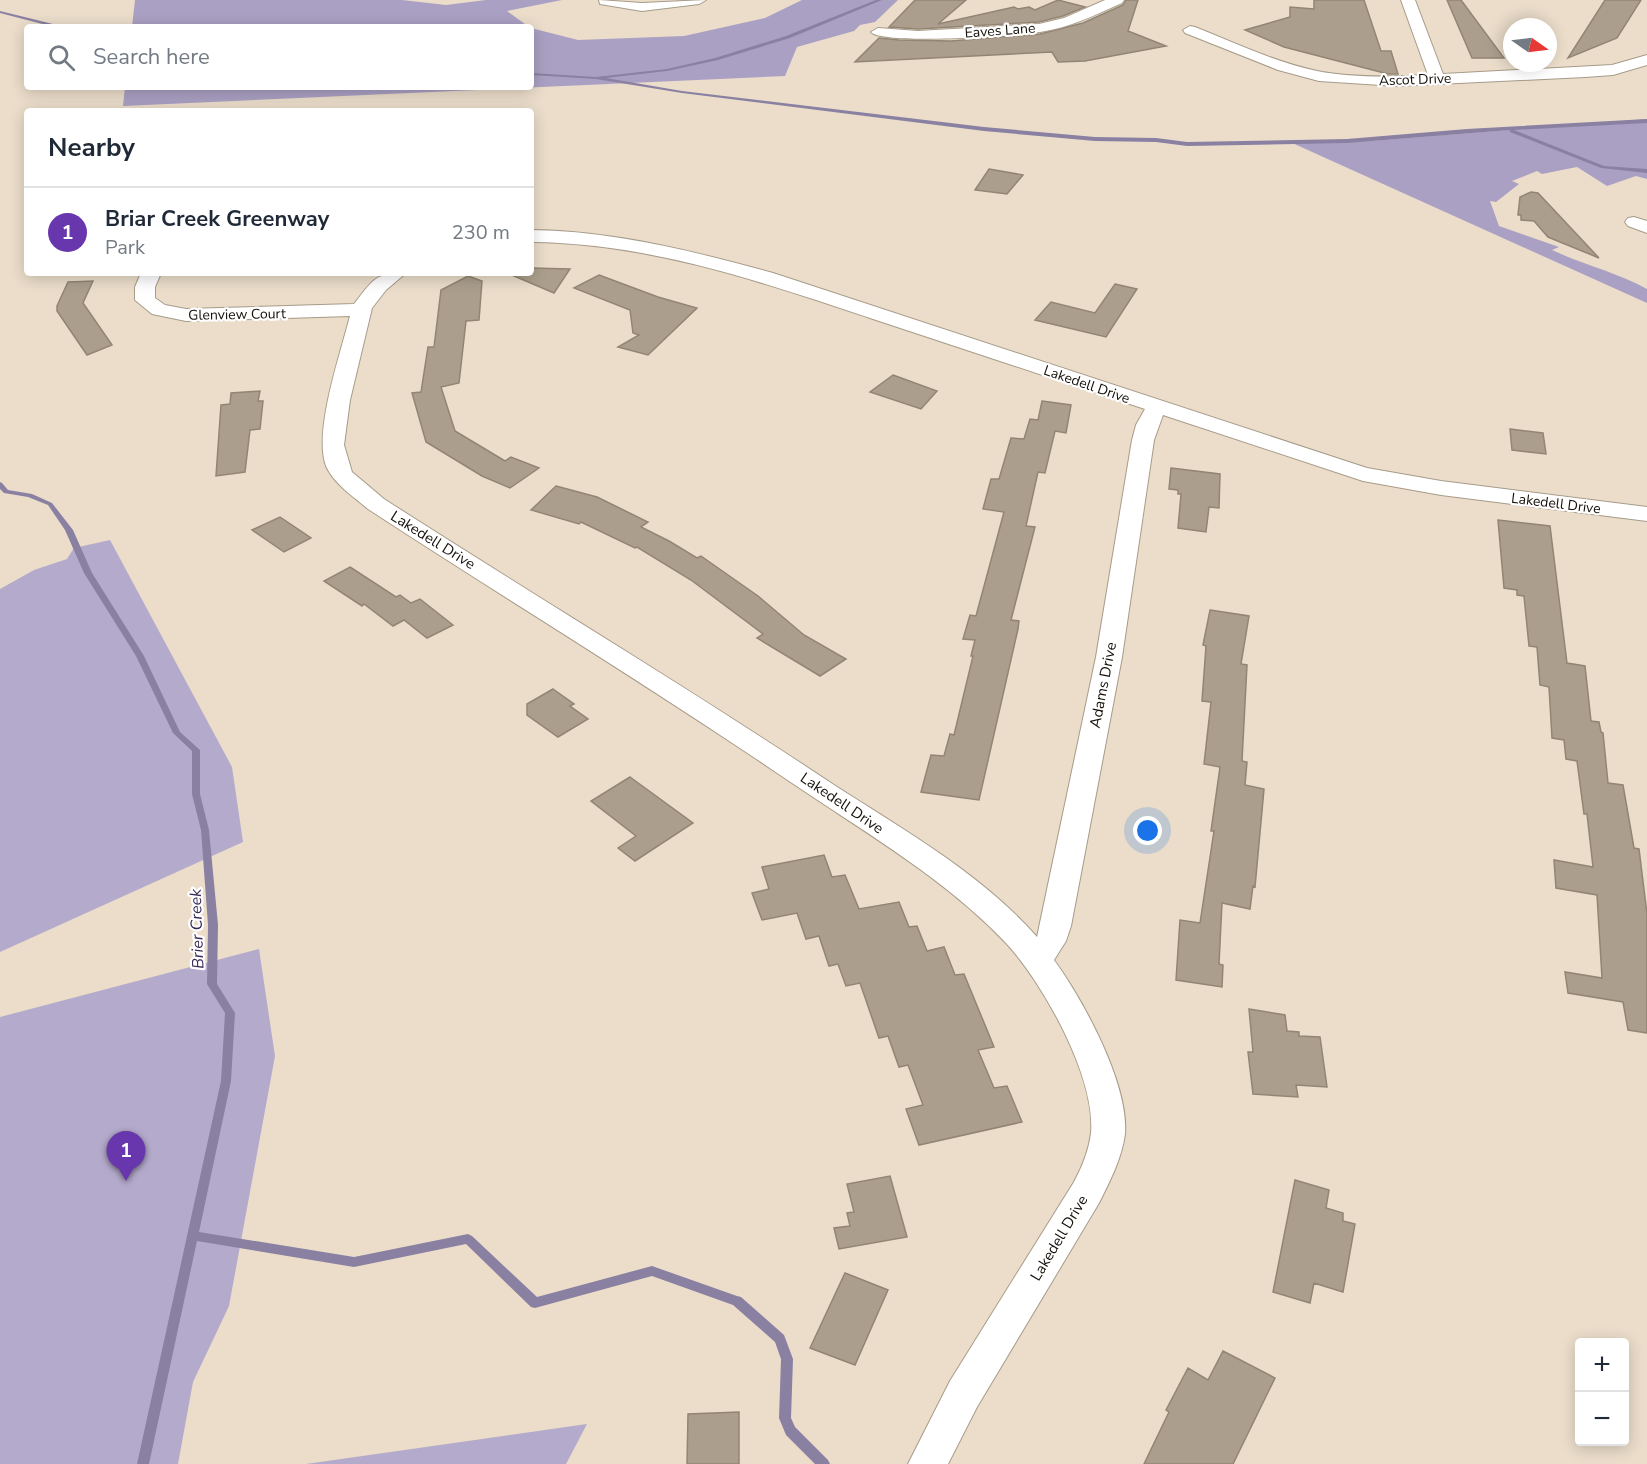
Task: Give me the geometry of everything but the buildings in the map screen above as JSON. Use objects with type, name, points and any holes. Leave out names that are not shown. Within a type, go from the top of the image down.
[{"type":"street","points":[[605,1],[642,7],[699,0]]},
{"type":"street","points":[[1408,0],[1437,79]]},
{"type":"street","name":"Eaves Lane","points":[[878,32],[918,35],[1039,28],[1069,21],[1107,1]]},
{"type":"street","name":"Ascot Drive","points":[[1190,30],[1261,59],[1303,73],[1367,81],[1604,71],[1627,67],[1647,60]]},
{"type":"street","name":"Lakedell Drive","points":[[534,236],[617,241],[680,253],[766,277],[1379,478],[1646,516]]},
{"type":"street","name":"Glenview Court","points":[[150,276],[145,287],[145,300],[153,308],[166,313],[213,315],[362,310]]},
{"type":"street","name":"Lakedell Drive","points":[[393,276],[367,298],[339,400],[333,445],[337,465],[343,476],[355,488],[429,538],[759,747],[944,872],[986,905],[1038,959],[1074,1018],[1097,1076],[1108,1129],[1101,1160],[1088,1188],[1041,1269],[967,1387],[928,1464]]},
{"type":"street","name":"Adams Drive","points":[[1038,959],[1051,941],[1056,926],[1109,657],[1143,440],[1147,425],[1157,407]]},
{"type":"shaded area","points":[[135,0],[402,0],[446,5],[486,0],[562,0],[507,11],[525,24],[132,24]]},
{"type":"shaded area","points":[[802,0],[898,0],[875,22],[860,25],[854,31],[797,47],[785,76],[534,87],[534,29],[578,40],[684,36],[765,18]]},
{"type":"shaded area","points":[[125,90],[476,90],[123,106]]},
{"type":"shaded area","points":[[1647,119],[1647,179],[1636,176],[1607,186],[1577,167],[1542,174],[1537,171],[1512,181],[1519,184],[1496,202],[1490,201],[1499,226],[1559,247],[1552,250],[1647,289],[1647,303],[1290,142],[1370,141]]},
{"type":"shaded area","points":[[110,540],[232,767],[243,842],[0,952],[0,589],[34,570],[67,559],[74,548]]},
{"type":"shaded area","points":[[259,949],[275,1056],[229,1306],[193,1382],[178,1464],[0,1464],[0,1017]]},
{"type":"shaded area","points":[[587,1424],[566,1464],[306,1464]]},
{"type":"waterway","points":[[596,78],[667,70],[716,59],[788,37],[880,0]]},
{"type":"waterway","points":[[0,12],[47,24]]},
{"type":"waterway","points":[[534,74],[596,78]]},
{"type":"waterway","points":[[596,78],[682,92],[984,129],[1187,144],[1347,141],[1467,131],[1647,121]]},
{"type":"waterway","points":[[1512,131],[1603,167],[1647,171]]},
{"type":"waterway","name":"Brier Creek","points":[[0,484],[6,492],[30,495],[50,504],[69,530],[88,573],[140,656],[177,733],[196,750],[196,794],[205,830],[213,925],[212,984],[230,1013],[226,1081],[143,1464]]},
{"type":"waterway","points":[[193,1236],[354,1262],[468,1239],[535,1303],[652,1271],[737,1301],[780,1339],[787,1359],[785,1418],[790,1431],[824,1464]]},
{"type":"place","name":"Briar Creek Greenway","points":[[126,1181]]}]
